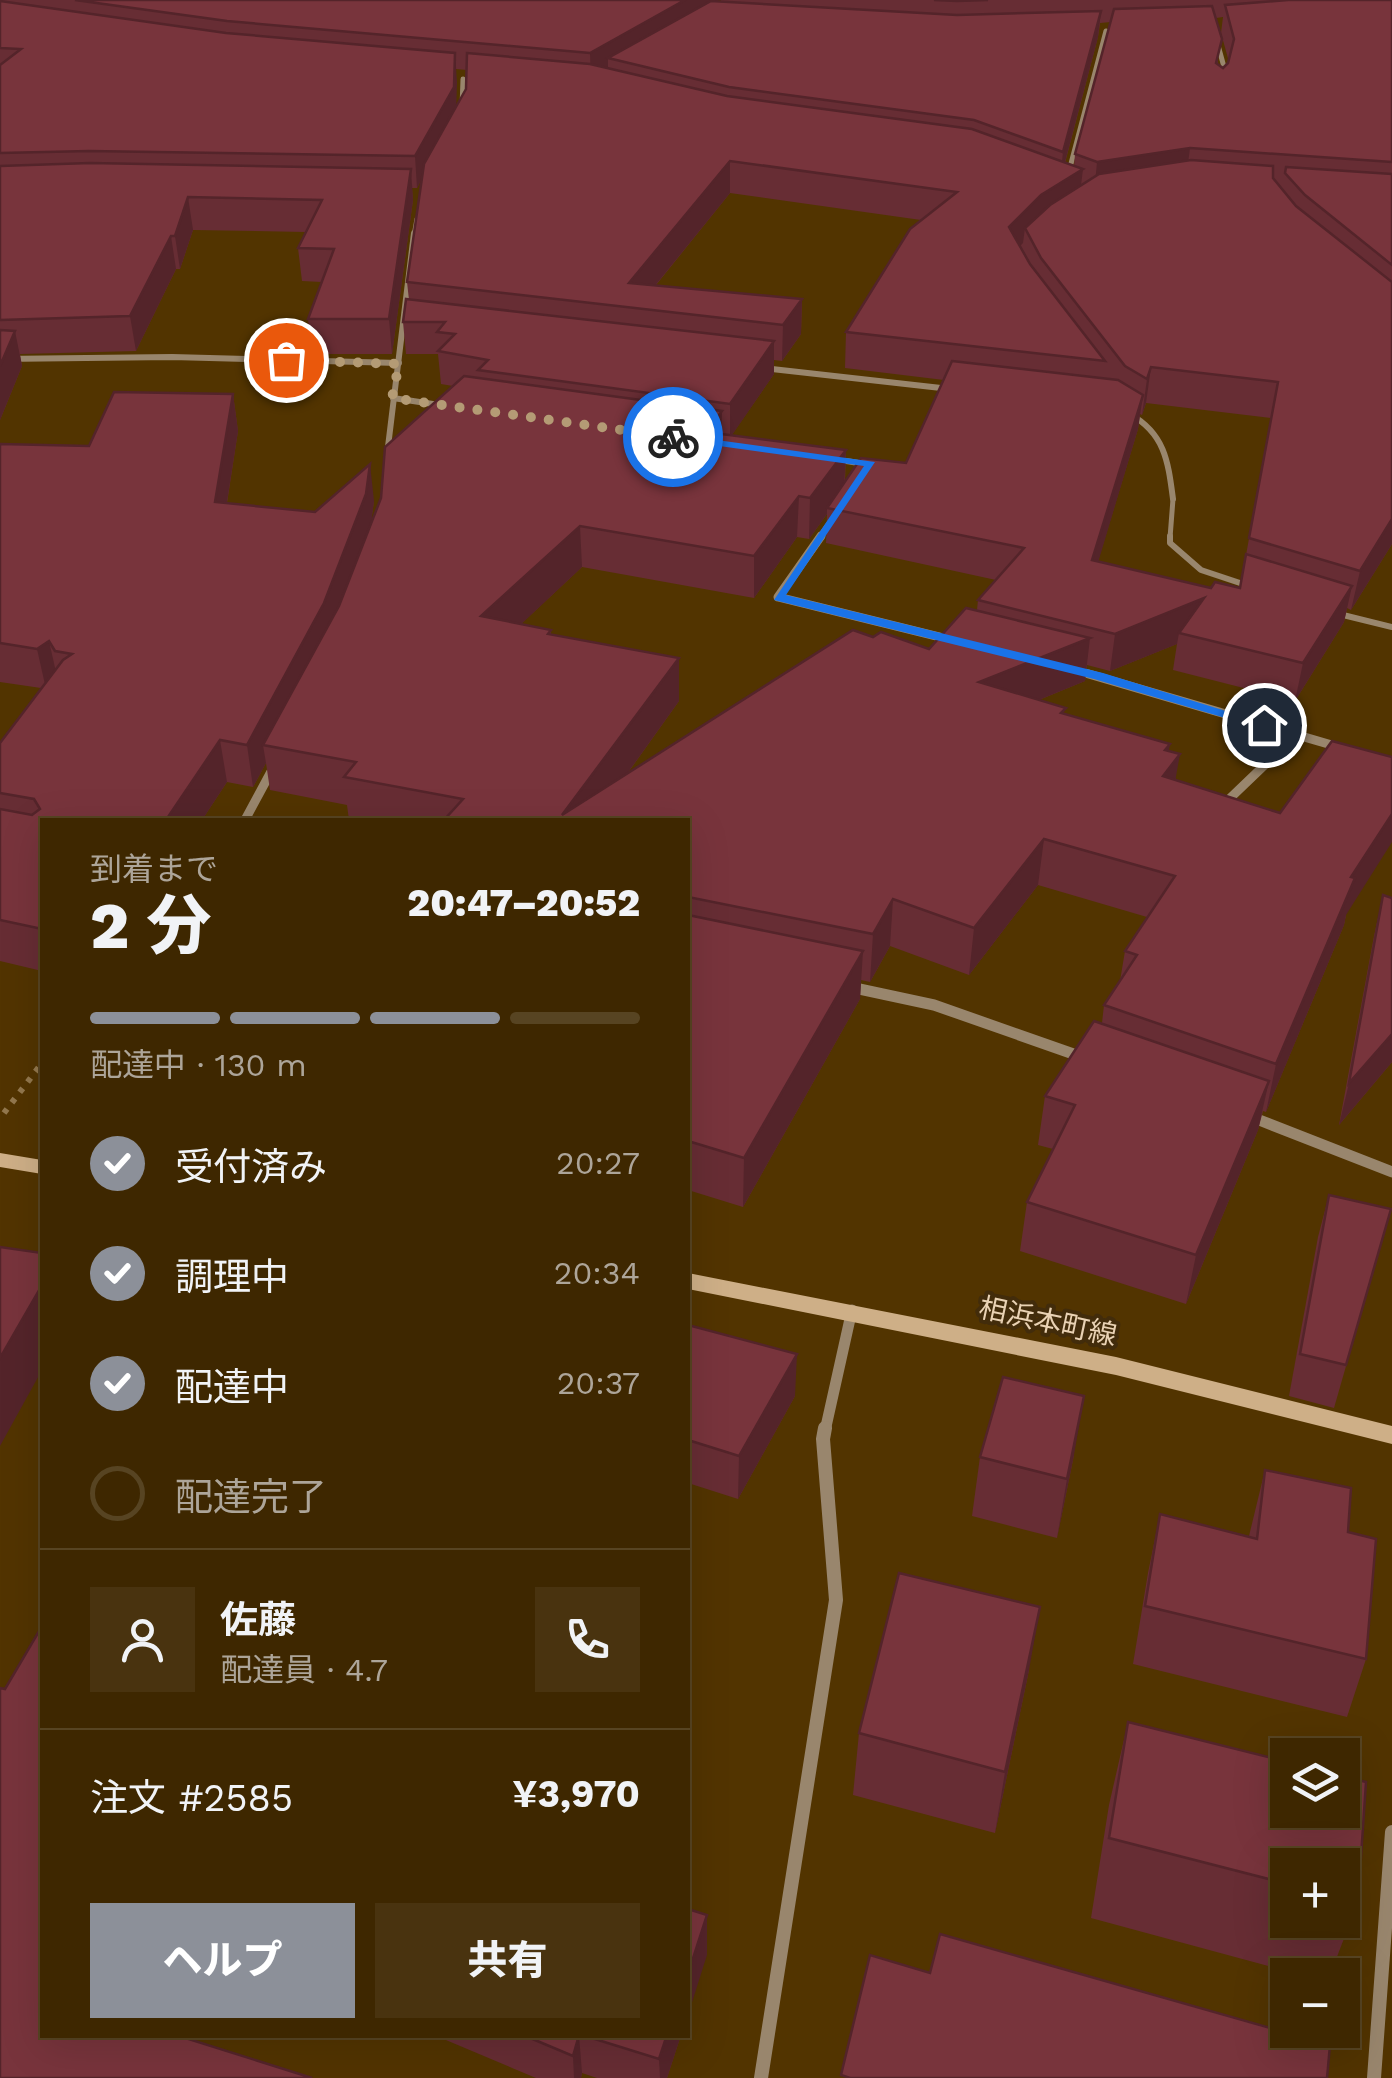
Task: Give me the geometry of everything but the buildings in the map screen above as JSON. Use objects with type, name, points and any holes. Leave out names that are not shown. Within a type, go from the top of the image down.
[{"type":"main road","points":[[0,1160],[40,1167]]},
{"type":"main road","name":"相浜本町線","points":[[690,1281],[852,1310],[1116,1366],[1392,1434]]},
{"type":"street","points":[[1213,27],[1224,66],[1218,91]]},
{"type":"street","points":[[1064,190],[1106,31],[1088,31]]},
{"type":"street","points":[[462,118],[463,79]]},
{"type":"street","points":[[385,472],[409,259],[418,212]]},
{"type":"street","points":[[0,360],[172,357],[399,364]]},
{"type":"street","points":[[758,367],[964,390]]},
{"type":"street","points":[[392,398],[450,406]]},
{"type":"street","points":[[1116,407],[1144,421],[1164,440],[1173,499]]},
{"type":"street","points":[[814,456],[871,464],[861,479]]},
{"type":"street","points":[[840,508],[778,597],[966,644]]},
{"type":"street","points":[[1061,666],[1356,752]]},
{"type":"street","points":[[1224,804],[1297,734]]},
{"type":"street","points":[[246,818],[282,750]]},
{"type":"street","points":[[839,984],[934,1004],[1100,1064]]},
{"type":"street","points":[[1230,1110],[1392,1172]]},
{"type":"street","points":[[761,2078],[836,1600],[823,1439],[852,1310]]},
{"type":"street","points":[[1374,2078],[1392,1832]]},
{"type":"lane","points":[[1173,499],[1170,544],[1201,570],[1252,587]]},
{"type":"lane","points":[[1321,609],[1392,628]]},
{"type":"path","points":[[0,1119],[40,1066]]},
{"type":"way so far","points":[[286,360],[399,364],[392,398],[673,437]]},
{"type":"route","points":[[673,437],[871,464],[778,597],[1098,676],[1264,725]]}]
